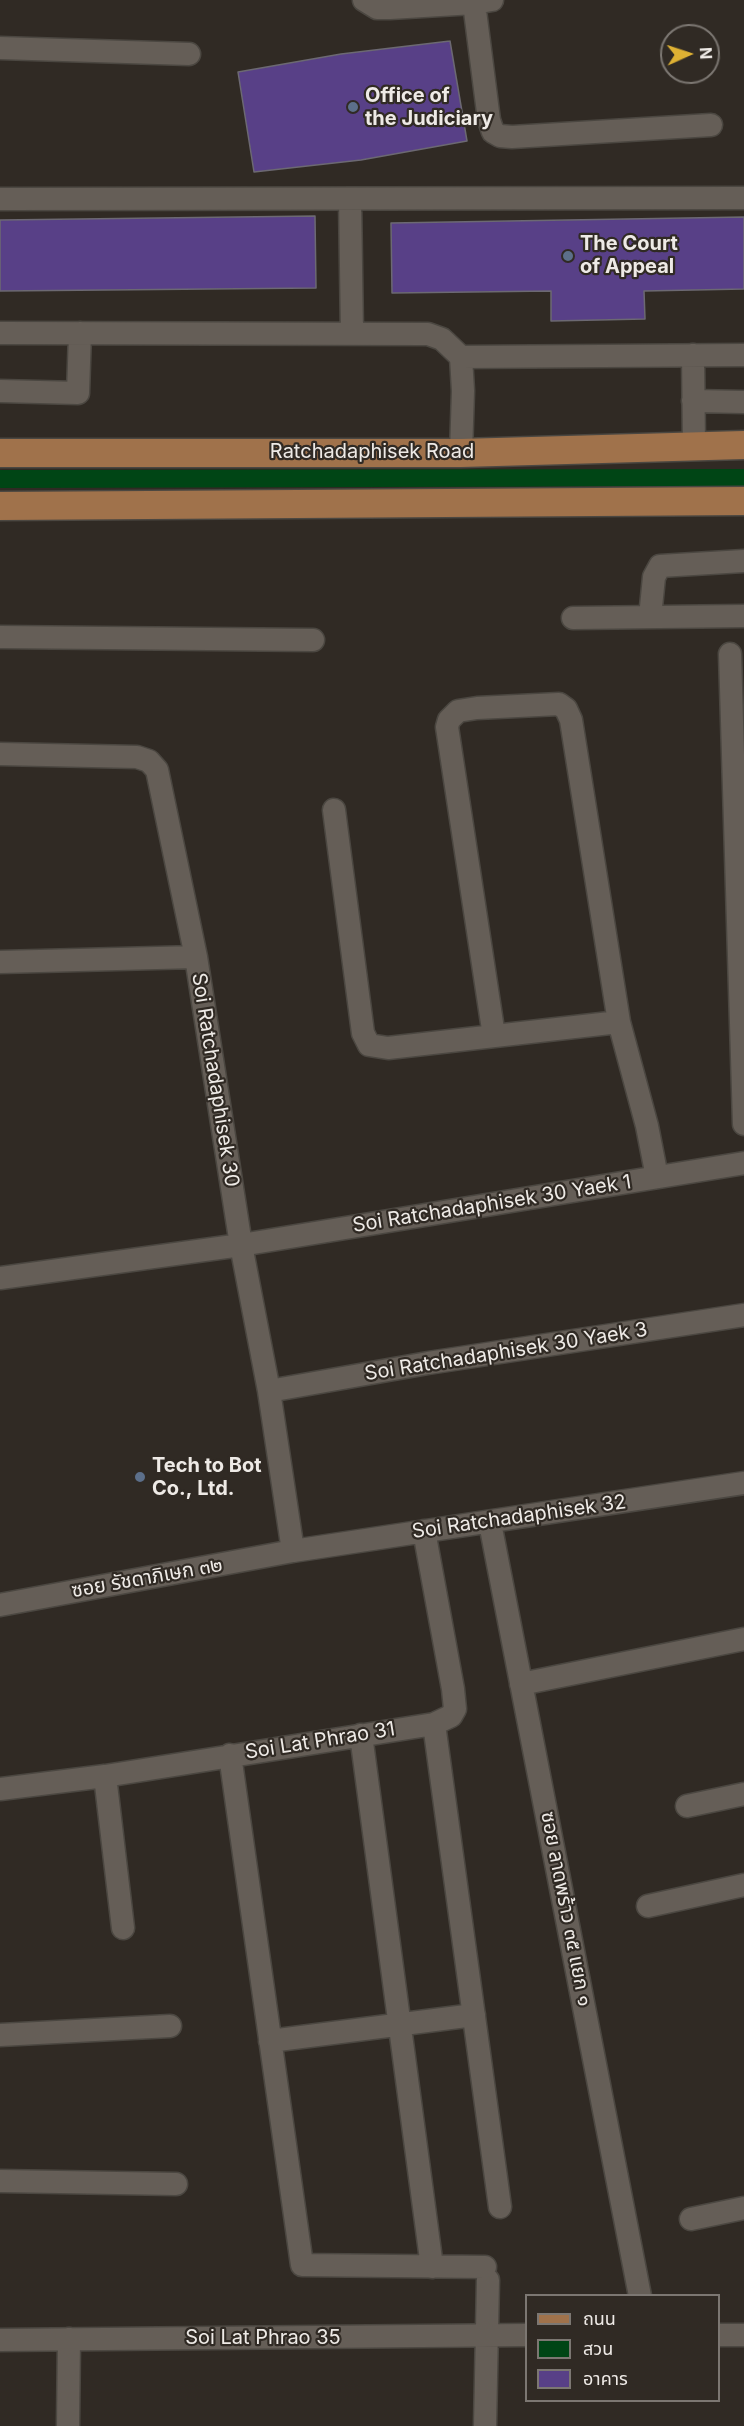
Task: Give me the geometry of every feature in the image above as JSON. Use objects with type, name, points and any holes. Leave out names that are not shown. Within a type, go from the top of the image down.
[{"type":"main road","name":"Ratchadaphisek Road","points":[[0,453],[461,453],[744,445]]},
{"type":"main road","points":[[0,506],[744,501]]},
{"type":"street","points":[[364,0],[377,8],[483,1],[489,120],[493,132],[500,136],[711,125]]},
{"type":"street","points":[[0,48],[189,54]]},
{"type":"street","points":[[0,199],[744,198]]},
{"type":"street","points":[[350,199],[352,334]]},
{"type":"street","points":[[0,333],[428,334],[442,339],[461,357],[463,391],[461,453]]},
{"type":"street","points":[[0,392],[78,393],[80,333]]},
{"type":"street","points":[[693,355],[694,446]]},
{"type":"street","points":[[461,357],[744,355]]},
{"type":"street","points":[[693,401],[744,402]]},
{"type":"street","points":[[650,617],[654,577],[660,566],[744,561]]},
{"type":"street","points":[[573,618],[744,616]]},
{"type":"street","points":[[0,637],[313,640]]},
{"type":"street","points":[[729,654],[740,850],[744,1124]]},
{"type":"street","points":[[494,1036],[447,727],[449,720],[458,711],[559,704],[566,708],[571,720],[619,1022],[647,1126],[657,1177]]},
{"type":"street","name":"Soi Ratchadaphisek 30","points":[[0,754],[137,757],[149,761],[157,770],[196,957],[241,1245],[268,1391],[293,1551]]},
{"type":"street","points":[[334,810],[363,1033],[369,1045],[388,1048],[619,1022]]},
{"type":"street","points":[[0,962],[196,957]]},
{"type":"street","name":"Soi Ratchadaphisek 30 Yaek 1","points":[[0,1278],[241,1245],[744,1163]]},
{"type":"street","name":"Soi Ratchadaphisek 30 Yaek 3","points":[[268,1391],[428,1363],[744,1315]]},
{"type":"street","name":"Soi Ratchadaphisek 32","points":[[293,1551],[744,1483]]},
{"type":"street","name":"ซอย ลาดพร้าว ๓๕ แยก ๑","points":[[490,1523],[553,1837],[640,2294]]},
{"type":"street","points":[[424,1532],[455,1709],[451,1716],[434,1724],[500,2207]]},
{"type":"street","name":"ซอย รัชดาภิเษก ๓๒","points":[[0,1605],[293,1551]]},
{"type":"street","points":[[521,1684],[744,1639]]},
{"type":"street","name":"Soi Lat Phrao 31","points":[[0,1789],[105,1776],[434,1724]]},
{"type":"street","points":[[361,1735],[432,2267]]},
{"type":"street","points":[[230,1755],[302,2265],[432,2267],[486,2273],[485,2426]]},
{"type":"street","points":[[105,1776],[123,1928]]},
{"type":"street","points":[[687,1806],[744,1794]]},
{"type":"street","points":[[648,1906],[744,1885]]},
{"type":"street","points":[[270,2041],[474,2015]]},
{"type":"street","points":[[0,2035],[170,2026]]},
{"type":"street","points":[[0,2181],[176,2184]]},
{"type":"street","points":[[691,2219],[744,2208]]},
{"type":"street","name":"Soi Lat Phrao 35","points":[[0,2340],[525,2335]]},
{"type":"street","points":[[720,2335],[744,2335]]},
{"type":"street","points":[[68,2426],[69,2339]]},
{"type":"green space","points":[[744,469],[744,486],[0,488],[0,470]]},
{"type":"building","name":"Office of the Judiciary","points":[[450,41],[467,141],[361,160],[254,172],[238,72],[341,54]]},
{"type":"building","points":[[315,216],[316,288],[0,291],[0,220]]},
{"type":"building","name":"The Court of Appeal","points":[[744,217],[744,289],[644,291],[645,319],[551,321],[551,291],[392,293],[391,223]]},
{"type":"place","name":"Office of the Judiciary","points":[[353,107]]},
{"type":"place","name":"The Court of Appeal","points":[[568,256]]},
{"type":"place","name":"Tech to Bot Co., Ltd.","points":[[140,1477]]}]
